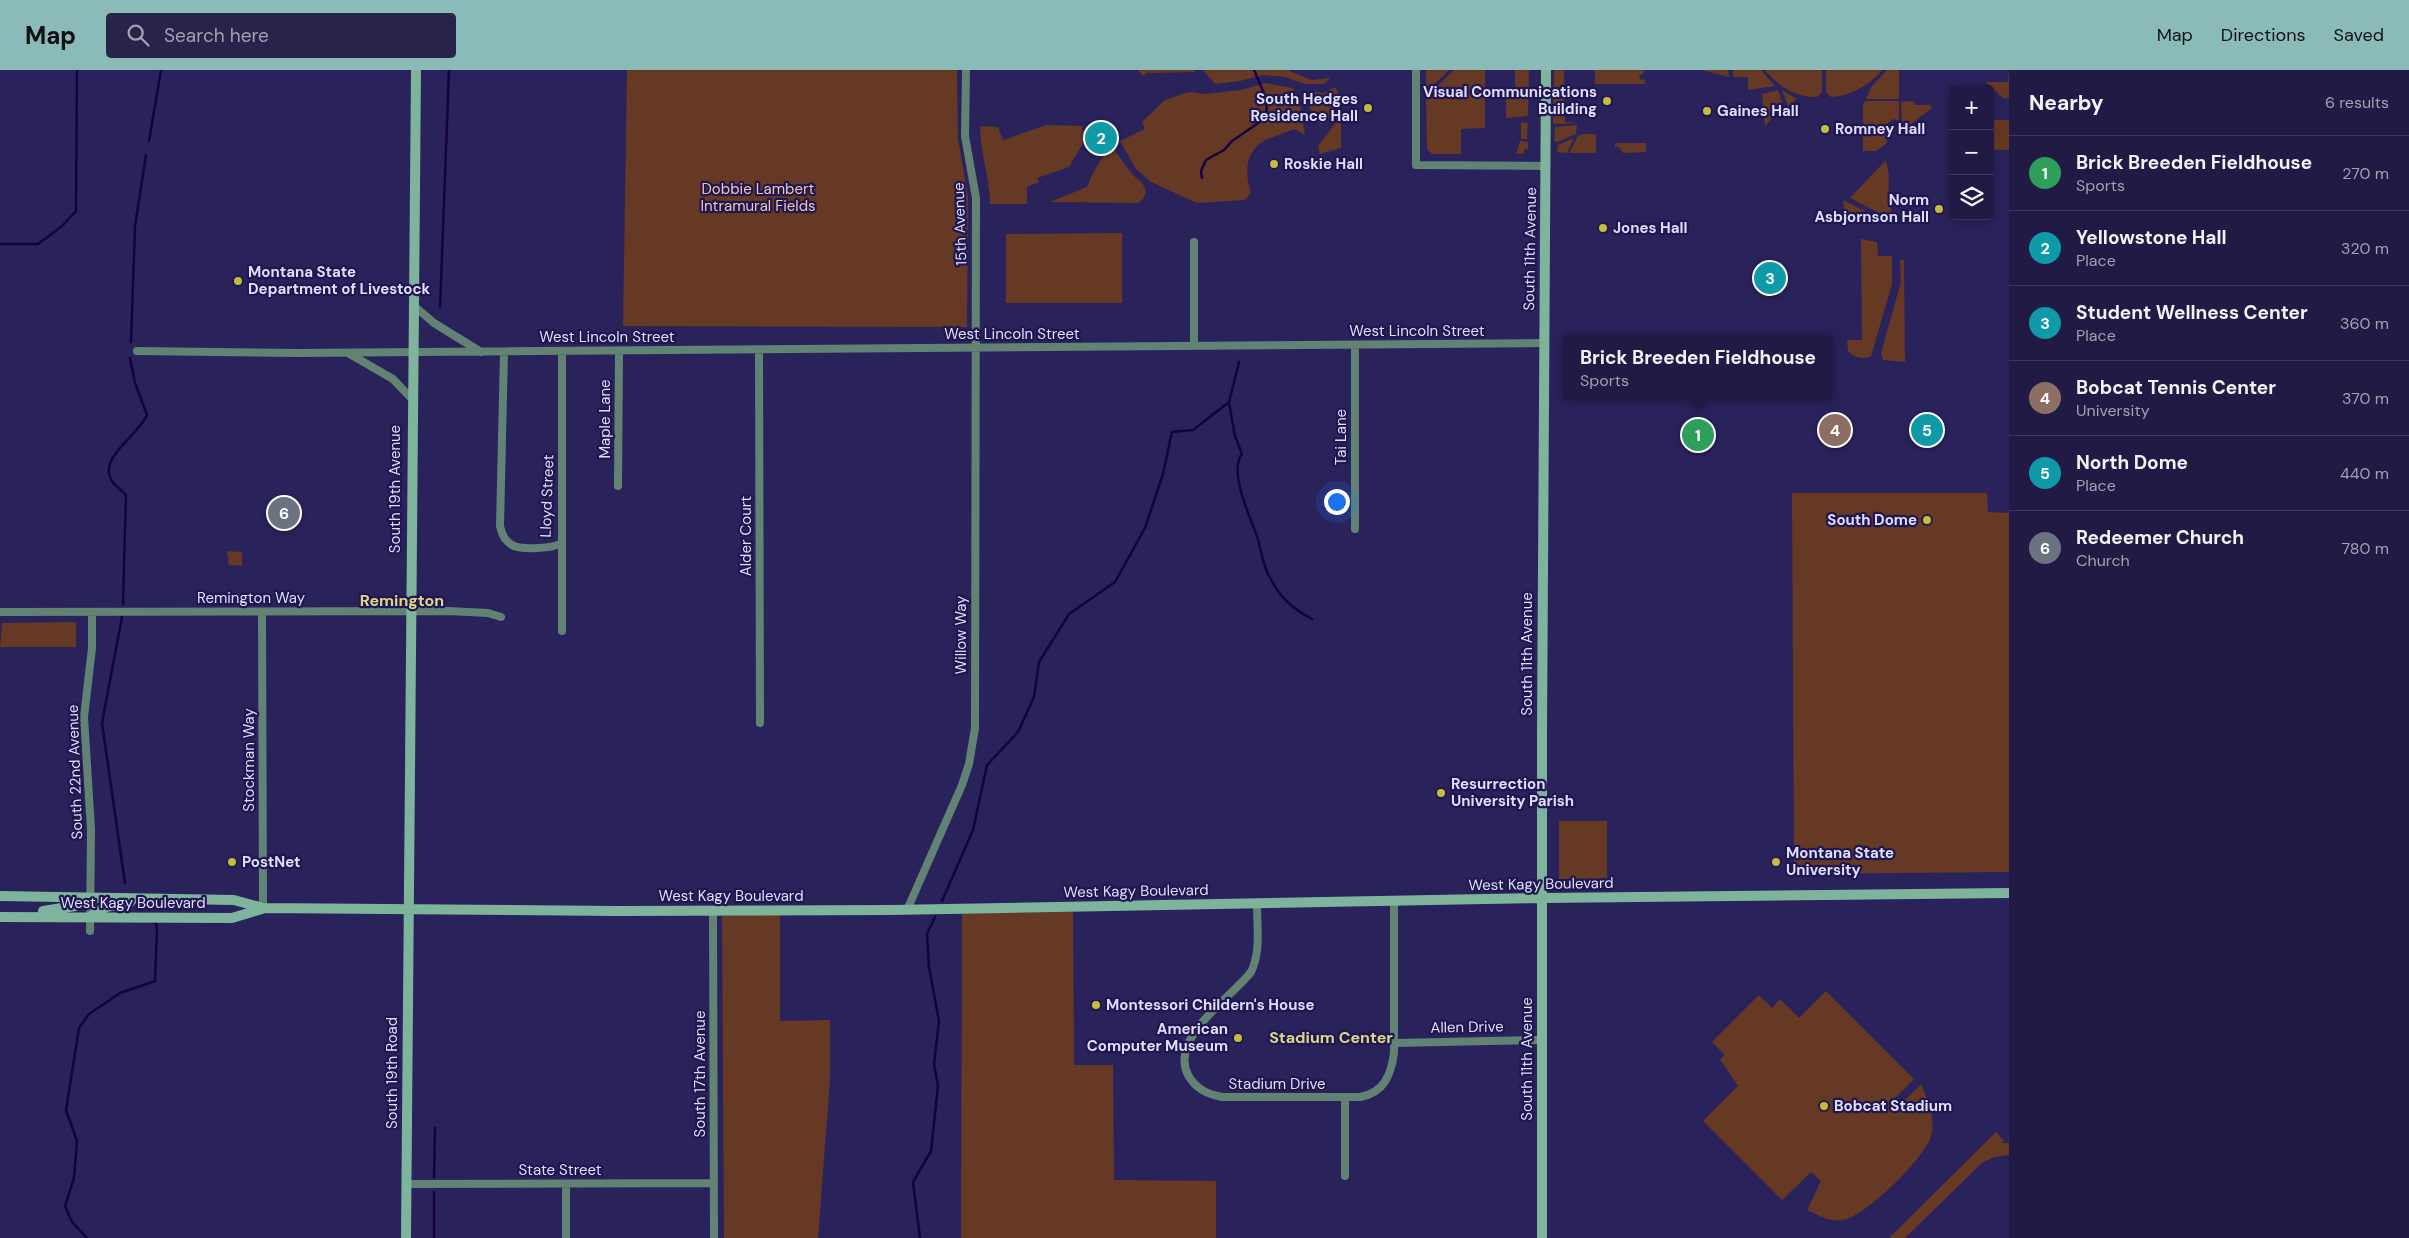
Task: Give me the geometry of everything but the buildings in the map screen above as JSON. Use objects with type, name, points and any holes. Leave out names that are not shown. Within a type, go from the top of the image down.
[{"type":"main road","name":"South 19th Avenue","points":[[407,909],[416,70]]},
{"type":"main road","name":"South 11th Avenue","points":[[1542,1238],[1541,1040],[1546,70]]},
{"type":"main road","name":"West Kagy Boulevard","points":[[0,896],[234,900],[263,908],[713,911],[907,910],[1543,898],[2009,893]]},
{"type":"main road","points":[[0,912],[52,911],[75,906],[91,897]]},
{"type":"main road","points":[[90,918],[106,908],[131,902],[179,902],[198,899]]},
{"type":"main road","name":"West Kagy Boulevard","points":[[0,917],[232,918],[263,908]]},
{"type":"main road","name":"South 19th Road","points":[[406,1238],[407,909]]},
{"type":"street","name":"15th Avenue","points":[[966,70],[965,136],[976,198],[976,348]]},
{"type":"street","points":[[1416,70],[1416,165],[1546,166]]},
{"type":"street","points":[[1194,242],[1194,346]]},
{"type":"street","points":[[414,306],[434,322],[481,352]]},
{"type":"street","name":"West Lincoln Street","points":[[137,351],[504,352],[1544,343]]},
{"type":"street","name":"Tai Lane","points":[[1355,345],[1355,529]]},
{"type":"street","name":"Willow Way","points":[[907,910],[962,785],[975,728],[976,348]]},
{"type":"street","name":"Alder Court","points":[[759,350],[760,723]]},
{"type":"street","name":"Lloyd Street","points":[[504,352],[500,526],[502,534],[513,546],[520,548],[554,546],[562,542],[562,351]]},
{"type":"street","name":"Maple Lane","points":[[618,486],[619,351]]},
{"type":"street","name":"West Lincoln Street","points":[[346,352],[393,379],[411,398]]},
{"type":"street","points":[[562,542],[562,631]]},
{"type":"street","name":"Remington Way","points":[[0,612],[410,611],[488,612],[501,617]]},
{"type":"street","name":"South 22nd Avenue","points":[[90,931],[91,829],[84,717],[92,648],[92,612]]},
{"type":"street","name":"Stockman Way","points":[[262,612],[263,908]]},
{"type":"street","name":"Stadium Drive","points":[[1257,904],[1256,963],[1245,980],[1193,1033],[1185,1050],[1185,1069],[1195,1085],[1202,1092],[1222,1097],[1345,1098],[1366,1096],[1384,1084],[1392,1070],[1395,1043],[1394,902]]},
{"type":"street","name":"South 17th Avenue","points":[[713,911],[714,1238]]},
{"type":"street","name":"Allen Drive","points":[[1395,1043],[1541,1040]]},
{"type":"street","points":[[1345,1098],[1346,1176]]},
{"type":"street","name":"State Street","points":[[406,1184],[714,1183]]},
{"type":"street","points":[[566,1184],[566,1238]]},
{"type":"green space","name":"Dobbie Lambert Intramural Fields","points":[[627,70],[957,70],[958,139],[968,196],[967,327],[623,326]]},
{"type":"green space","points":[[1138,70],[1194,70],[1195,72],[1147,73],[1143,76]]},
{"type":"green space","points":[[1203,70],[1288,70],[1311,80],[1330,78],[1324,84],[1305,84],[1285,77],[1263,75],[1240,81],[1215,84]]},
{"type":"green space","points":[[1426,70],[1449,70],[1426,92]]},
{"type":"green space","points":[[1454,70],[1485,70],[1485,128],[1461,129],[1461,154],[1432,154],[1427,149],[1426,97]]},
{"type":"green space","points":[[1515,70],[1529,70],[1528,116],[1506,118],[1506,97],[1515,97]]},
{"type":"green space","points":[[1554,70],[1564,70],[1565,122],[1578,123],[1553,124]]},
{"type":"green space","points":[[1592,70],[1644,70],[1644,73],[1639,76],[1641,80],[1645,79],[1645,84],[1595,84],[1595,71]]},
{"type":"green space","points":[[1702,70],[1728,70],[1729,77]]},
{"type":"green space","points":[[1733,70],[1761,70],[1775,86],[1748,90],[1748,77],[1733,77]]},
{"type":"green space","points":[[1765,70],[1822,70],[1822,92],[1817,97],[1795,93],[1782,86]]},
{"type":"green space","points":[[1826,70],[1882,70],[1859,89],[1831,97],[1826,92]]},
{"type":"green space","points":[[1887,70],[1899,70],[1899,99],[1866,99],[1871,87]]},
{"type":"green space","points":[[2009,70],[2009,98],[2003,98],[1994,90],[1994,85],[1989,85],[1986,82],[2008,82]]},
{"type":"green space","points":[[1265,83],[1293,88],[1300,104],[1305,135],[1294,129],[1270,138],[1253,150],[1247,168],[1251,193],[1245,200],[1197,203],[1151,182],[1136,169],[1120,141],[1145,129],[1142,122],[1165,100],[1189,92],[1206,94],[1241,90]]},
{"type":"green space","points":[[1335,87],[1341,98],[1326,123],[1320,124],[1315,120],[1303,91],[1324,93]]},
{"type":"green space","points":[[1778,90],[1783,105],[1765,126],[1762,94]]},
{"type":"green space","points":[[1782,90],[1797,99],[1788,106]]},
{"type":"green space","points":[[1866,101],[1899,101],[1899,121],[1893,119],[1884,127],[1887,143],[1876,151],[1863,151],[1863,104]]},
{"type":"green space","points":[[1913,101],[1915,105],[1930,105],[1932,108],[1910,125],[1902,126],[1901,102]]},
{"type":"green space","points":[[1341,116],[1341,148],[1320,154],[1318,146]]},
{"type":"green space","points":[[1994,120],[2009,120],[2009,150],[1994,150]]},
{"type":"green space","points":[[1521,122],[1528,123],[1527,139],[1521,139]]},
{"type":"green space","points":[[1047,125],[1083,126],[1082,130],[1089,133],[1069,167],[1037,178],[1039,182],[1027,187],[1027,204],[990,204],[980,126],[998,127],[1003,140]]},
{"type":"green space","points":[[1577,125],[1576,134],[1557,142],[1554,141],[1555,127]]},
{"type":"green space","points":[[1596,134],[1596,153],[1569,153],[1578,136]]},
{"type":"green space","points":[[1574,138],[1567,153],[1557,152],[1558,145]]},
{"type":"green space","points":[[1520,141],[1528,142],[1528,149],[1525,149],[1523,154],[1516,154]]},
{"type":"green space","points":[[1615,143],[1646,143],[1646,152],[1623,153],[1619,147],[1615,147]]},
{"type":"green space","points":[[1112,147],[1132,174],[1143,184],[1146,192],[1143,199],[1138,203],[1050,202],[1087,187],[1097,166]]},
{"type":"green space","points":[[1886,160],[1889,176],[1888,203],[1891,207],[1892,216],[1883,215],[1850,198]]},
{"type":"green space","points":[[1843,200],[1876,217],[1845,217]]},
{"type":"green space","points":[[1122,233],[1122,303],[1006,303],[1006,234]]},
{"type":"green space","points":[[1861,239],[1877,242],[1878,256],[1892,256],[1892,284],[1871,356],[1862,358],[1856,357],[1848,351],[1847,340],[1862,340]]},
{"type":"green space","points":[[1900,260],[1904,260],[1905,362],[1883,360],[1881,353],[1901,282]]},
{"type":"green space","points":[[1792,493],[1987,493],[1988,512],[2009,513],[2009,872],[1794,874]]},
{"type":"green space","points":[[227,551],[242,552],[242,566],[229,565]]},
{"type":"green space","points":[[76,622],[76,647],[0,647],[2,623]]},
{"type":"green space","points":[[1559,821],[1607,821],[1607,879],[1559,879]]},
{"type":"green space","points":[[1073,912],[1074,1065],[1113,1065],[1114,1180],[1216,1181],[1216,1238],[961,1238],[962,913]]},
{"type":"green space","points":[[780,914],[780,1021],[830,1020],[830,1080],[818,1238],[724,1238],[722,916]]},
{"type":"green space","name":"Bobcat Stadium","points":[[1826,991],[1914,1079],[1895,1098],[1901,1104],[1921,1084],[1929,1103],[1933,1123],[1927,1146],[1908,1170],[1869,1206],[1847,1219],[1837,1221],[1826,1219],[1807,1210],[1821,1181],[1811,1172],[1782,1200],[1703,1121],[1738,1086],[1720,1059],[1725,1055],[1712,1042],[1759,995],[1772,1008],[1780,999],[1799,1018]]},
{"type":"green space","points":[[1996,1132],[2004,1141],[2002,1143],[2009,1143],[2009,1155],[1994,1157],[1982,1163],[1905,1238],[1889,1238]]},
{"type":"waterway","points":[[0,244],[38,244],[62,226],[76,211],[77,70]]},
{"type":"waterway","points":[[149,141],[161,70]]},
{"type":"waterway","points":[[440,307],[449,70]]},
{"type":"waterway","points":[[1202,178],[1201,171],[1206,160],[1224,150],[1232,141],[1267,117],[1266,98],[1254,70]]},
{"type":"waterway","points":[[131,342],[135,226],[146,155]]},
{"type":"waterway","points":[[123,604],[126,495],[112,481],[109,472],[110,464],[120,447],[136,431],[147,415],[135,383],[130,358]]},
{"type":"waterway","points":[[942,901],[973,830],[987,765],[1018,732],[1034,697],[1039,662],[1069,614],[1115,582],[1145,528],[1163,474],[1172,432],[1193,430],[1229,402],[1239,362]]},
{"type":"waterway","points":[[1229,403],[1235,436],[1242,454],[1238,462],[1239,484],[1258,539],[1265,567],[1282,596],[1298,611],[1312,619]]},
{"type":"waterway","points":[[122,617],[102,723],[125,883]]},
{"type":"waterway","points":[[920,1238],[913,1182],[931,1151],[938,1086],[934,1064],[939,1021],[929,967],[927,934],[935,917]]},
{"type":"waterway","points":[[87,1238],[72,1222],[65,1206],[74,1178],[77,1141],[66,1110],[79,1028],[89,1014],[120,993],[155,981],[157,930],[156,923],[151,922]]},
{"type":"waterway","points":[[434,1177],[435,1128]]},
{"type":"waterway","points":[[434,1192],[434,1238]]},
{"type":"place","name":"Visual Communications Building","points":[[1607,101]]},
{"type":"place","name":"South Hedges Residence Hall","points":[[1368,108]]},
{"type":"place","name":"Gaines Hall","points":[[1707,111]]},
{"type":"place","name":"Romney Hall","points":[[1825,129]]},
{"type":"place","name":"Yellowstone Hall","points":[[1101,138]]},
{"type":"place","name":"Roskie Hall","points":[[1274,164]]},
{"type":"place","name":"Norm Asbjornson Hall","points":[[1939,209]]},
{"type":"place","name":"Jones Hall","points":[[1603,228]]},
{"type":"place","name":"Student Wellness Center","points":[[1770,278]]},
{"type":"place","name":"Montana State Department of Livestock","points":[[238,281]]},
{"type":"place","name":"Bobcat Tennis Center","points":[[1835,430]]},
{"type":"place","name":"North Dome","points":[[1927,430]]},
{"type":"place","name":"Brick Breeden Fieldhouse","points":[[1698,435]]},
{"type":"place","name":"Redeemer Church","points":[[284,513]]},
{"type":"place","name":"South Dome","points":[[1927,520]]},
{"type":"place","name":"Resurrection University Parish","points":[[1441,793]]},
{"type":"place","name":"PostNet","points":[[232,862]]},
{"type":"place","name":"Montana State University","points":[[1776,862]]},
{"type":"place","name":"Montessori Childern's House","points":[[1096,1005]]},
{"type":"place","name":"American Computer Museum","points":[[1238,1038]]},
{"type":"place","name":"Bobcat Stadium","points":[[1824,1106]]},
{"type":"district","name":"Remington","points":[[402,600]]},
{"type":"district","name":"Stadium Center","points":[[1331,1037]]}]
